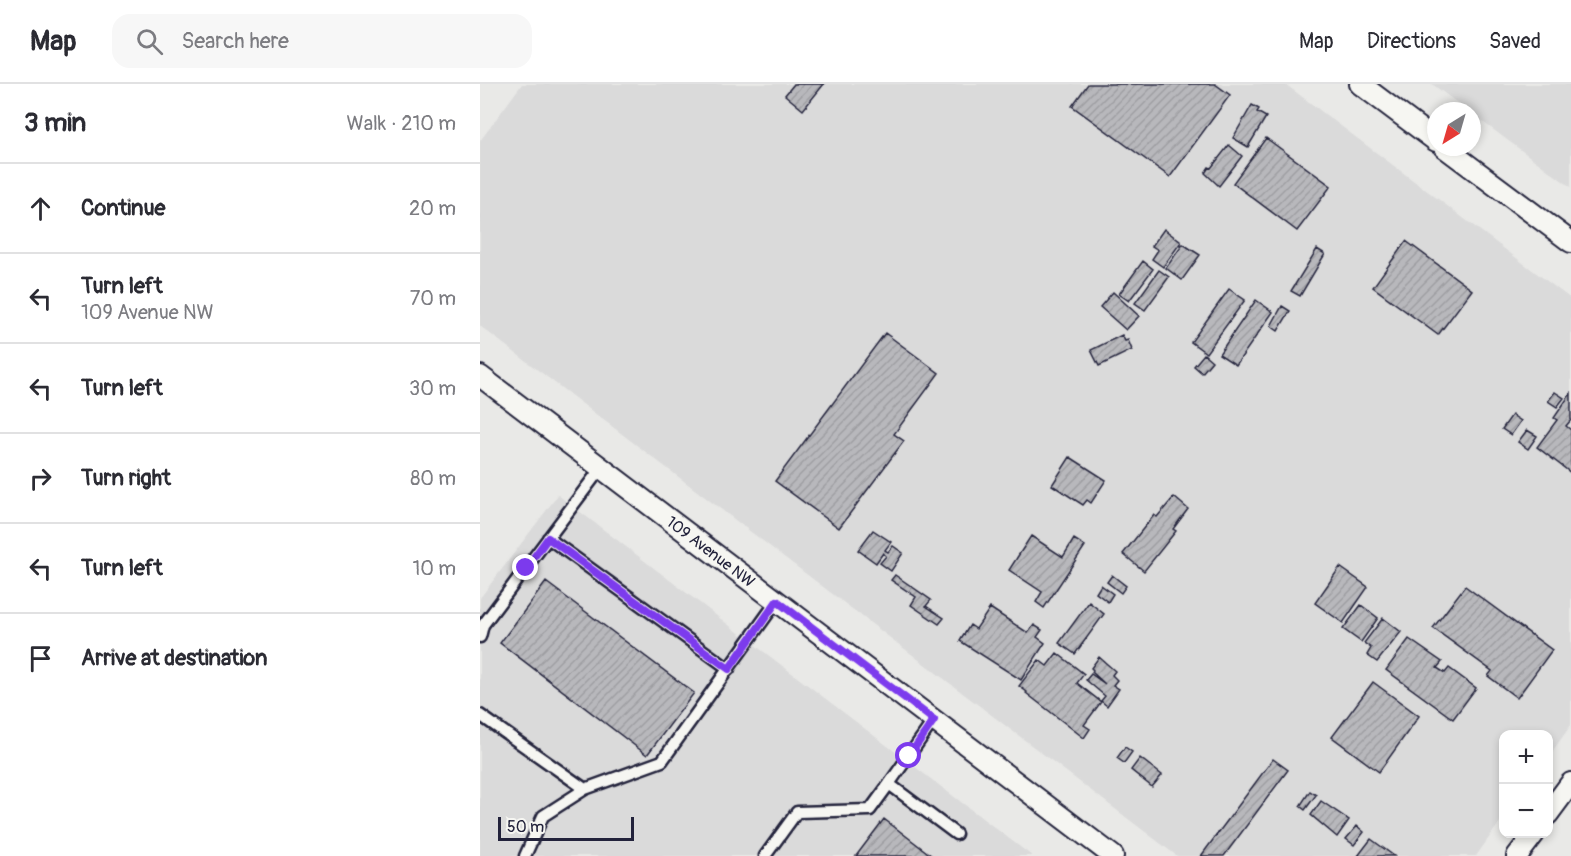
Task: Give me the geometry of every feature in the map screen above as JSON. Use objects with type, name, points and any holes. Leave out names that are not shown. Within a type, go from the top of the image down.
[{"type":"street","points":[[1360,84],[1427,134]]},
{"type":"street","points":[[1456,156],[1571,242]]},
{"type":"street","name":"109 Avenue NW","points":[[480,376],[1113,856]]},
{"type":"street","points":[[1553,807],[1571,783]]},
{"type":"lane","points":[[480,637],[483,625],[601,468]]},
{"type":"lane","points":[[548,538],[729,669]]},
{"type":"lane","points":[[525,856],[543,816],[585,789],[662,761],[777,601]]},
{"type":"lane","points":[[480,715],[585,789]]},
{"type":"lane","points":[[765,856],[797,812],[870,810],[934,720]]},
{"type":"lane","points":[[889,784],[956,834]]},
{"type":"shaded area","points":[[522,84],[1285,84],[1571,299],[1571,725],[1553,750],[1553,730],[1499,730],[1499,824],[1476,856],[1177,856],[480,326],[480,141]]},
{"type":"shaded area","points":[[1432,84],[1571,84],[1571,187],[1481,121],[1481,102],[1456,102]]},
{"type":"shaded area","points":[[558,495],[1032,856],[480,856],[480,598]]},
{"type":"building","points":[[794,84],[824,84],[803,110],[785,95]]},
{"type":"building","points":[[1088,84],[1215,84],[1230,95],[1170,177],[1072,106]]},
{"type":"building","points":[[1252,105],[1259,109],[1257,112],[1266,117],[1248,147],[1233,138]]},
{"type":"building","points":[[1266,138],[1331,186],[1297,231],[1233,183]]},
{"type":"building","points":[[1229,145],[1242,156],[1219,186],[1205,173]]},
{"type":"building","points":[[1164,229],[1181,242],[1163,267],[1152,259],[1158,250],[1152,246]]},
{"type":"building","points":[[1406,241],[1472,290],[1438,335],[1373,287]]},
{"type":"building","points":[[1183,244],[1200,255],[1182,280],[1166,268]]},
{"type":"building","points":[[1317,249],[1325,254],[1300,296],[1291,291]]},
{"type":"building","points":[[1143,261],[1153,269],[1129,301],[1119,294]]},
{"type":"building","points":[[1159,270],[1169,277],[1145,310],[1135,303]]},
{"type":"building","points":[[1229,289],[1245,300],[1206,353],[1191,342]]},
{"type":"building","points":[[1113,292],[1139,316],[1126,330],[1100,307]]},
{"type":"building","points":[[1256,300],[1273,312],[1236,365],[1219,354]]},
{"type":"building","points":[[1282,306],[1290,311],[1278,331],[1271,326]]},
{"type":"building","points":[[885,333],[939,373],[894,434],[904,441],[839,528],[775,481]]},
{"type":"building","points":[[1122,335],[1125,341],[1128,340],[1132,350],[1099,366],[1091,350]]},
{"type":"building","points":[[1204,354],[1212,361],[1202,373],[1194,366]]},
{"type":"building","points":[[1555,392],[1564,398],[1557,407],[1548,401]]},
{"type":"building","points":[[1571,393],[1571,420],[1566,426],[1571,430],[1571,473],[1537,447],[1557,420],[1554,418]]},
{"type":"building","points":[[1512,415],[1521,421],[1511,435],[1502,429]]},
{"type":"building","points":[[1527,430],[1537,436],[1528,449],[1518,442]]},
{"type":"building","points":[[1070,457],[1106,480],[1091,503],[1087,500],[1083,505],[1052,485]]},
{"type":"building","points":[[1174,497],[1188,509],[1173,529],[1176,531],[1144,571],[1123,554],[1154,515],[1157,517]]},
{"type":"building","points":[[873,530],[891,542],[885,550],[888,552],[893,546],[903,553],[891,571],[880,563],[886,556],[883,553],[876,563],[858,550]]},
{"type":"building","points":[[1031,536],[1063,557],[1074,539],[1085,546],[1044,608],[1036,602],[1042,592],[1009,570]]},
{"type":"building","points":[[1340,567],[1368,587],[1343,623],[1315,603]]},
{"type":"building","points":[[895,575],[931,600],[926,606],[944,618],[939,624],[911,605],[916,597],[891,580]]},
{"type":"building","points":[[1112,575],[1126,586],[1121,593],[1107,582]]},
{"type":"building","points":[[546,582],[694,693],[647,755],[500,643]]},
{"type":"building","points":[[1101,585],[1113,594],[1108,602],[1096,593]]},
{"type":"building","points":[[1465,586],[1552,650],[1517,698],[1488,676],[1492,671],[1433,628]]},
{"type":"building","points":[[1089,602],[1104,614],[1075,654],[1059,643]]},
{"type":"building","points":[[1361,605],[1378,618],[1361,642],[1343,629]]},
{"type":"building","points":[[990,608],[1028,633],[1034,625],[1042,630],[1037,637],[1045,643],[1021,680],[960,641],[970,625],[976,629]]},
{"type":"building","points":[[1383,618],[1401,632],[1377,662],[1367,655],[1371,648],[1364,643]]},
{"type":"building","points":[[1409,639],[1442,662],[1437,668],[1445,673],[1449,668],[1476,688],[1453,719],[1386,670]]},
{"type":"building","points":[[1057,653],[1084,674],[1077,683],[1101,702],[1084,725],[1090,729],[1084,738],[1019,686],[1039,660],[1047,666]]},
{"type":"building","points":[[1099,657],[1115,671],[1112,675],[1117,680],[1113,685],[1119,689],[1107,706],[1101,701],[1105,696],[1086,680],[1091,674],[1105,684],[1092,672],[1091,668]]},
{"type":"building","points":[[1373,682],[1419,716],[1379,772],[1332,737]]},
{"type":"building","points":[[1125,747],[1132,752],[1124,763],[1117,758]]},
{"type":"building","points":[[1140,758],[1162,775],[1152,787],[1131,770]]},
{"type":"building","points":[[1273,759],[1288,770],[1224,856],[1201,856]]},
{"type":"building","points":[[1310,791],[1316,795],[1305,810],[1300,806]]},
{"type":"building","points":[[1321,801],[1349,820],[1337,837],[1311,815]]},
{"type":"building","points":[[884,819],[932,856],[856,856]]},
{"type":"building","points":[[1357,826],[1364,832],[1354,845],[1346,839]]},
{"type":"building","points":[[1371,839],[1394,856],[1358,856]]},
{"type":"route","points":[[526,568],[548,538],[729,669],[777,601],[934,720],[909,756]]}]
